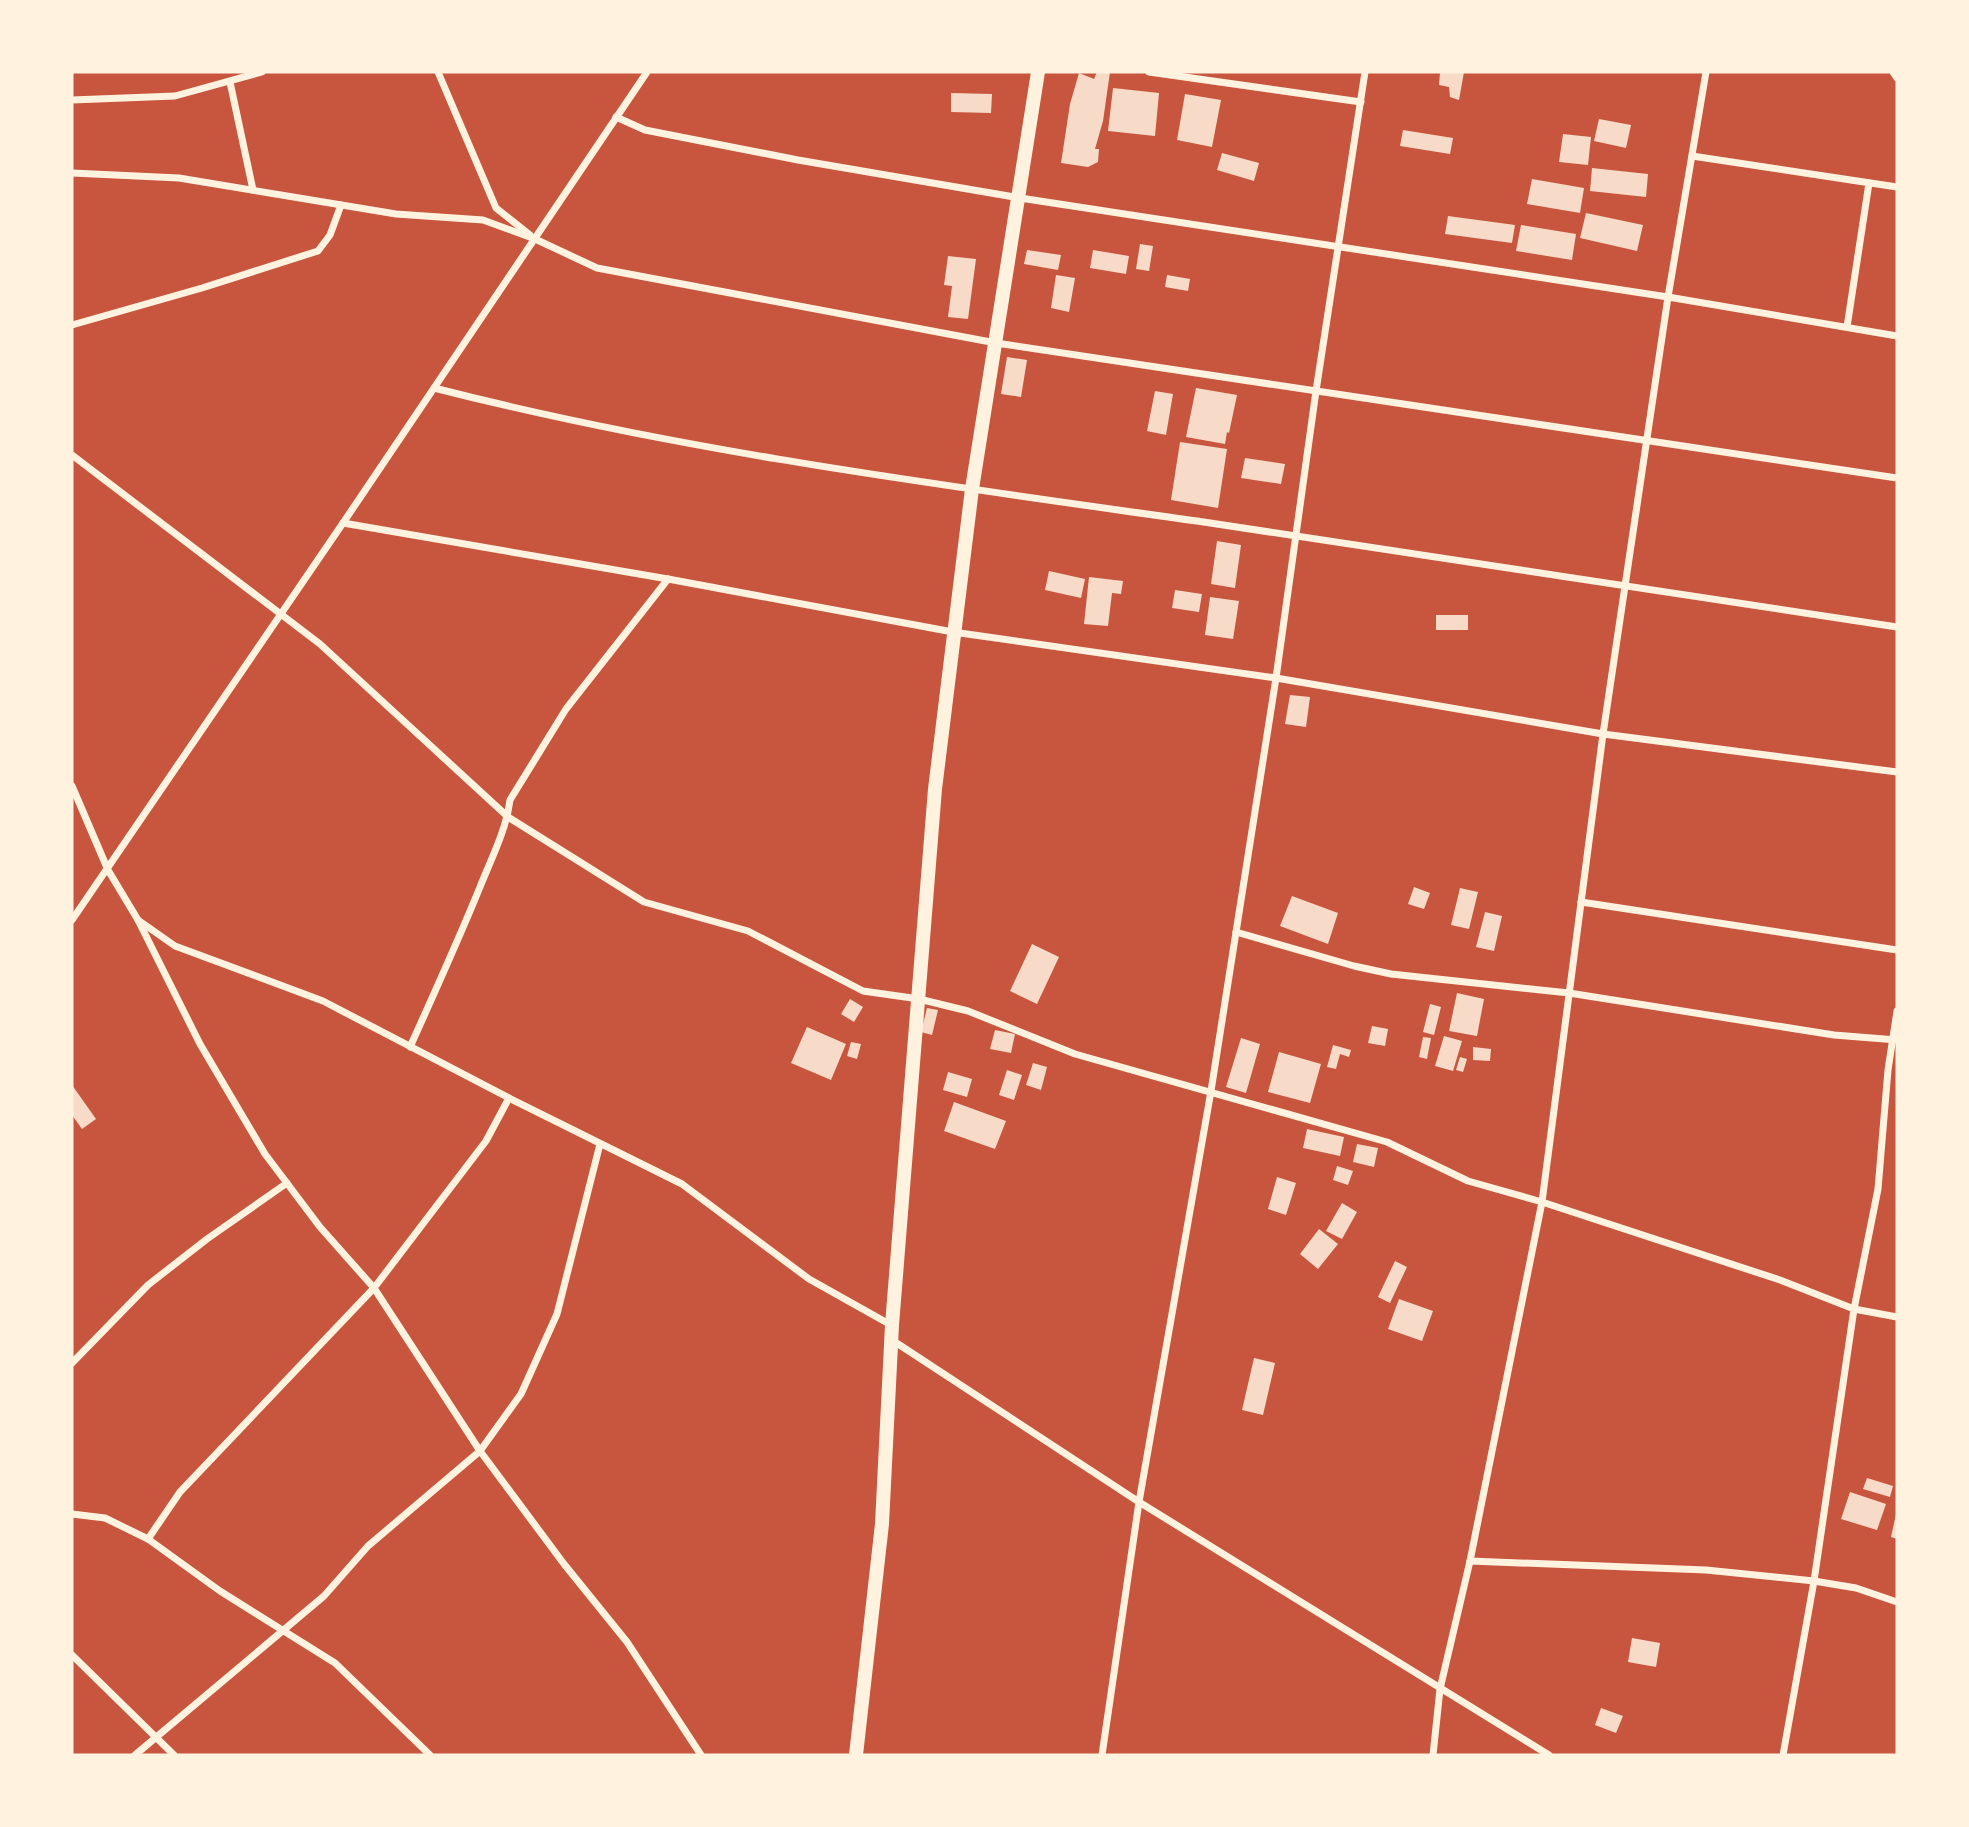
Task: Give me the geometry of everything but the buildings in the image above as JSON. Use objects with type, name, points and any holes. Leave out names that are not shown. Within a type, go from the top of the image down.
[{"type":"main road","points":[[856,1755],[882,1524],[892,1333],[935,789],[972,489],[1038,72]]},
{"type":"street","points":[[72,100],[175,96],[262,72]]},
{"type":"street","points":[[438,72],[496,208],[535,239]]},
{"type":"street","points":[[72,920],[344,523],[647,72]]},
{"type":"street","points":[[1149,72],[1361,102]]},
{"type":"street","points":[[1102,1755],[1139,1502],[1211,1091],[1276,678],[1316,391],[1365,72]]},
{"type":"street","points":[[1433,1755],[1440,1689],[1470,1561],[1542,1202],[1603,734],[1668,297],[1706,72]]},
{"type":"street","points":[[1893,72],[1897,78]]},
{"type":"street","points":[[230,82],[253,190]]},
{"type":"street","points":[[616,117],[645,130],[798,160],[1020,198],[1668,297],[1897,335]]},
{"type":"street","points":[[1692,156],[1897,187]]},
{"type":"street","points":[[72,173],[179,178],[396,214],[483,220],[535,239],[597,268],[996,343],[1897,478]]},
{"type":"street","points":[[1847,327],[1869,183]]},
{"type":"street","points":[[72,325],[239,278],[318,251],[330,234],[341,205]]},
{"type":"street","points":[[433,388],[523,411],[711,447],[972,489],[1296,535],[1897,627]]},
{"type":"street","points":[[72,455],[320,644],[508,817],[643,902],[748,931],[863,991],[919,999],[968,1011],[1075,1054],[1387,1142],[1468,1181],[1542,1202],[1780,1280],[1854,1309],[1897,1317]]},
{"type":"street","points":[[344,523],[953,632],[1276,678],[1603,734],[1897,772]]},
{"type":"street","points":[[410,1046],[450,958],[508,817],[510,800],[566,709],[668,579]]},
{"type":"street","points":[[72,786],[108,870],[138,920],[200,1044],[265,1154],[320,1227],[373,1289],[480,1451],[564,1564],[627,1642],[701,1755]]},
{"type":"street","points":[[1581,902],[1897,950]]},
{"type":"street","points":[[138,920],[175,946],[323,1001],[682,1184],[809,1279],[1139,1502],[1549,1755]]},
{"type":"street","points":[[1236,932],[1354,967],[1391,974],[1569,993],[1834,1035],[1894,1039]]},
{"type":"street","points":[[1783,1755],[1814,1581],[1854,1309],[1878,1189],[1897,1011]]},
{"type":"street","points":[[148,1539],[180,1492],[373,1289],[486,1141],[509,1098]]},
{"type":"street","points":[[135,1755],[324,1596],[368,1546],[480,1451],[521,1394],[558,1314],[600,1144]]},
{"type":"street","points":[[72,1363],[148,1285],[286,1183]]},
{"type":"street","points":[[72,1514],[105,1518],[148,1539],[220,1591],[335,1663],[424,1754]]},
{"type":"street","points":[[1470,1561],[1664,1567],[1814,1581],[1856,1588],[1897,1602]]},
{"type":"street","points":[[72,1656],[174,1755]]}]
